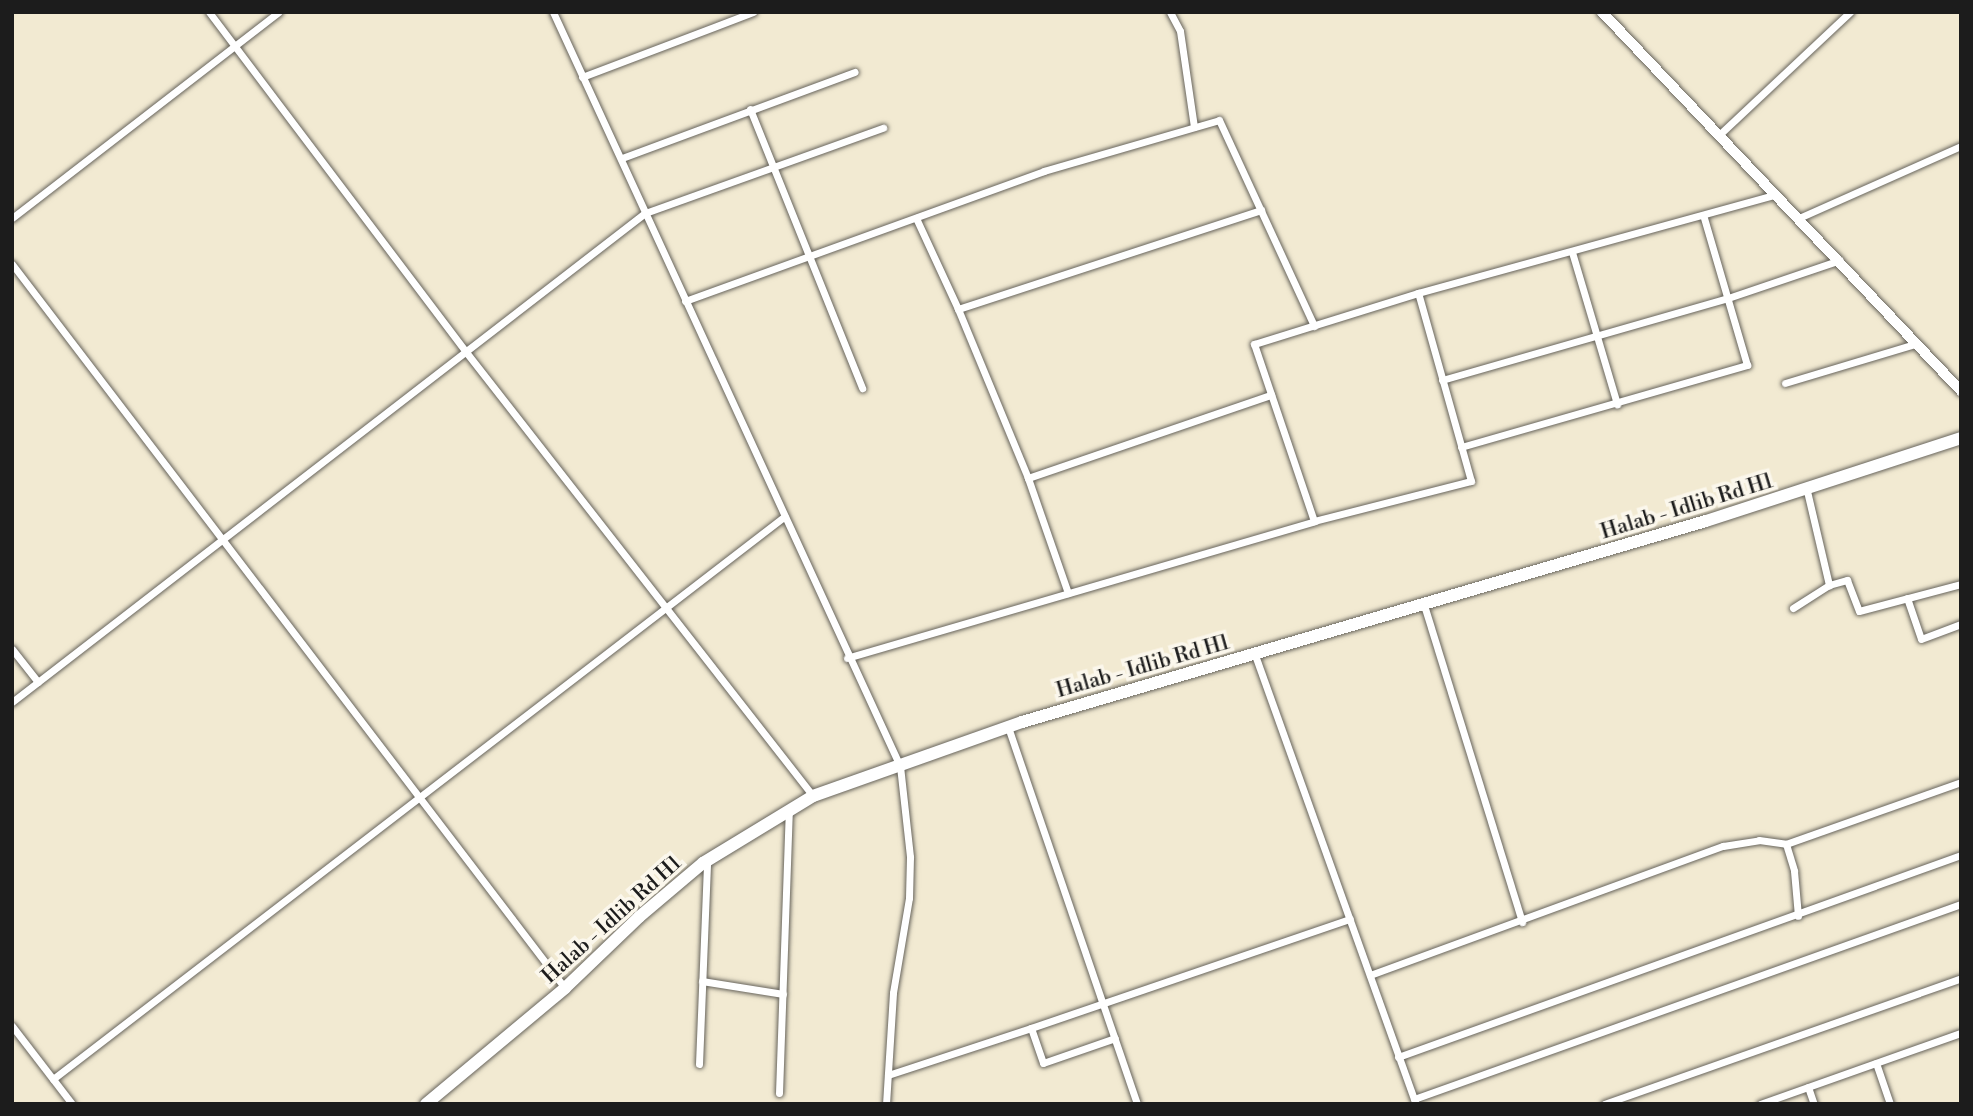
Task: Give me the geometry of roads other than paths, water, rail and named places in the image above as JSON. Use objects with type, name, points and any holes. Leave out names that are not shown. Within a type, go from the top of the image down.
[{"type":"highway","name":"Halab - Idlib Rd H1","points":[[426,1104],[565,988],[639,916],[707,861],[813,796],[1008,727],[1807,491],[1961,438]]},
{"type":"street","points":[[209,12],[466,352],[813,796]]},
{"type":"street","points":[[12,219],[279,12]]},
{"type":"street","points":[[553,12],[785,516],[847,659],[900,766],[910,857],[909,898],[893,993],[886,1104]]},
{"type":"street","points":[[582,77],[753,12]]},
{"type":"street","points":[[1171,12],[1180,31],[1194,127]]},
{"type":"street","points":[[1602,12],[1961,390]]},
{"type":"street","points":[[1719,135],[1850,12]]},
{"type":"street","points":[[621,158],[855,72]]},
{"type":"street","points":[[750,109],[776,168],[862,388]]},
{"type":"street","points":[[685,302],[1044,171],[1219,120],[1314,326]]},
{"type":"street","points":[[12,702],[645,213],[883,128]]},
{"type":"street","points":[[1799,218],[1961,146]]},
{"type":"street","points":[[1314,521],[1254,344],[1418,293],[1774,195]]},
{"type":"street","points":[[958,309],[1261,210]]},
{"type":"street","points":[[1461,447],[1747,365],[1703,215]]},
{"type":"street","points":[[916,218],[958,309],[1028,478],[1068,593]]},
{"type":"street","points":[[1572,252],[1617,404]]},
{"type":"street","points":[[1442,380],[1728,298],[1840,260]]},
{"type":"street","points":[[12,264],[565,988]]},
{"type":"street","points":[[847,659],[1314,521],[1471,481],[1418,293]]},
{"type":"street","points":[[1785,383],[1915,344]]},
{"type":"street","points":[[1028,478],[1271,395]]},
{"type":"street","points":[[1807,491],[1829,585]]},
{"type":"street","points":[[53,1079],[785,516]]},
{"type":"street","points":[[1793,608],[1829,585],[1847,580],[1859,611],[1961,584]]},
{"type":"street","points":[[1907,598],[1921,639],[1961,624]]},
{"type":"street","points":[[1424,605],[1522,922]]},
{"type":"street","points":[[12,649],[38,682]]},
{"type":"street","points":[[1255,655],[1415,1101],[1961,904]]},
{"type":"street","points":[[1008,727],[1137,1104]]},
{"type":"street","points":[[1370,975],[1522,922],[1723,846],[1759,840],[1787,844],[1961,782]]},
{"type":"street","points":[[779,1093],[789,811]]},
{"type":"street","points":[[1787,844],[1794,871],[1798,916]]},
{"type":"street","points":[[1398,1057],[1798,916],[1961,855]]},
{"type":"street","points":[[699,1064],[707,861]]},
{"type":"street","points":[[888,1075],[1350,919]]},
{"type":"street","points":[[1604,1104],[1961,978]]},
{"type":"street","points":[[702,981],[783,994]]},
{"type":"street","points":[[12,1026],[72,1104]]},
{"type":"street","points":[[1031,1028],[1042,1063],[1115,1038]]},
{"type":"street","points":[[1760,1104],[1961,1032]]},
{"type":"street","points":[[1875,1063],[1890,1104]]},
{"type":"street","points":[[1808,1087],[1814,1104]]}]
